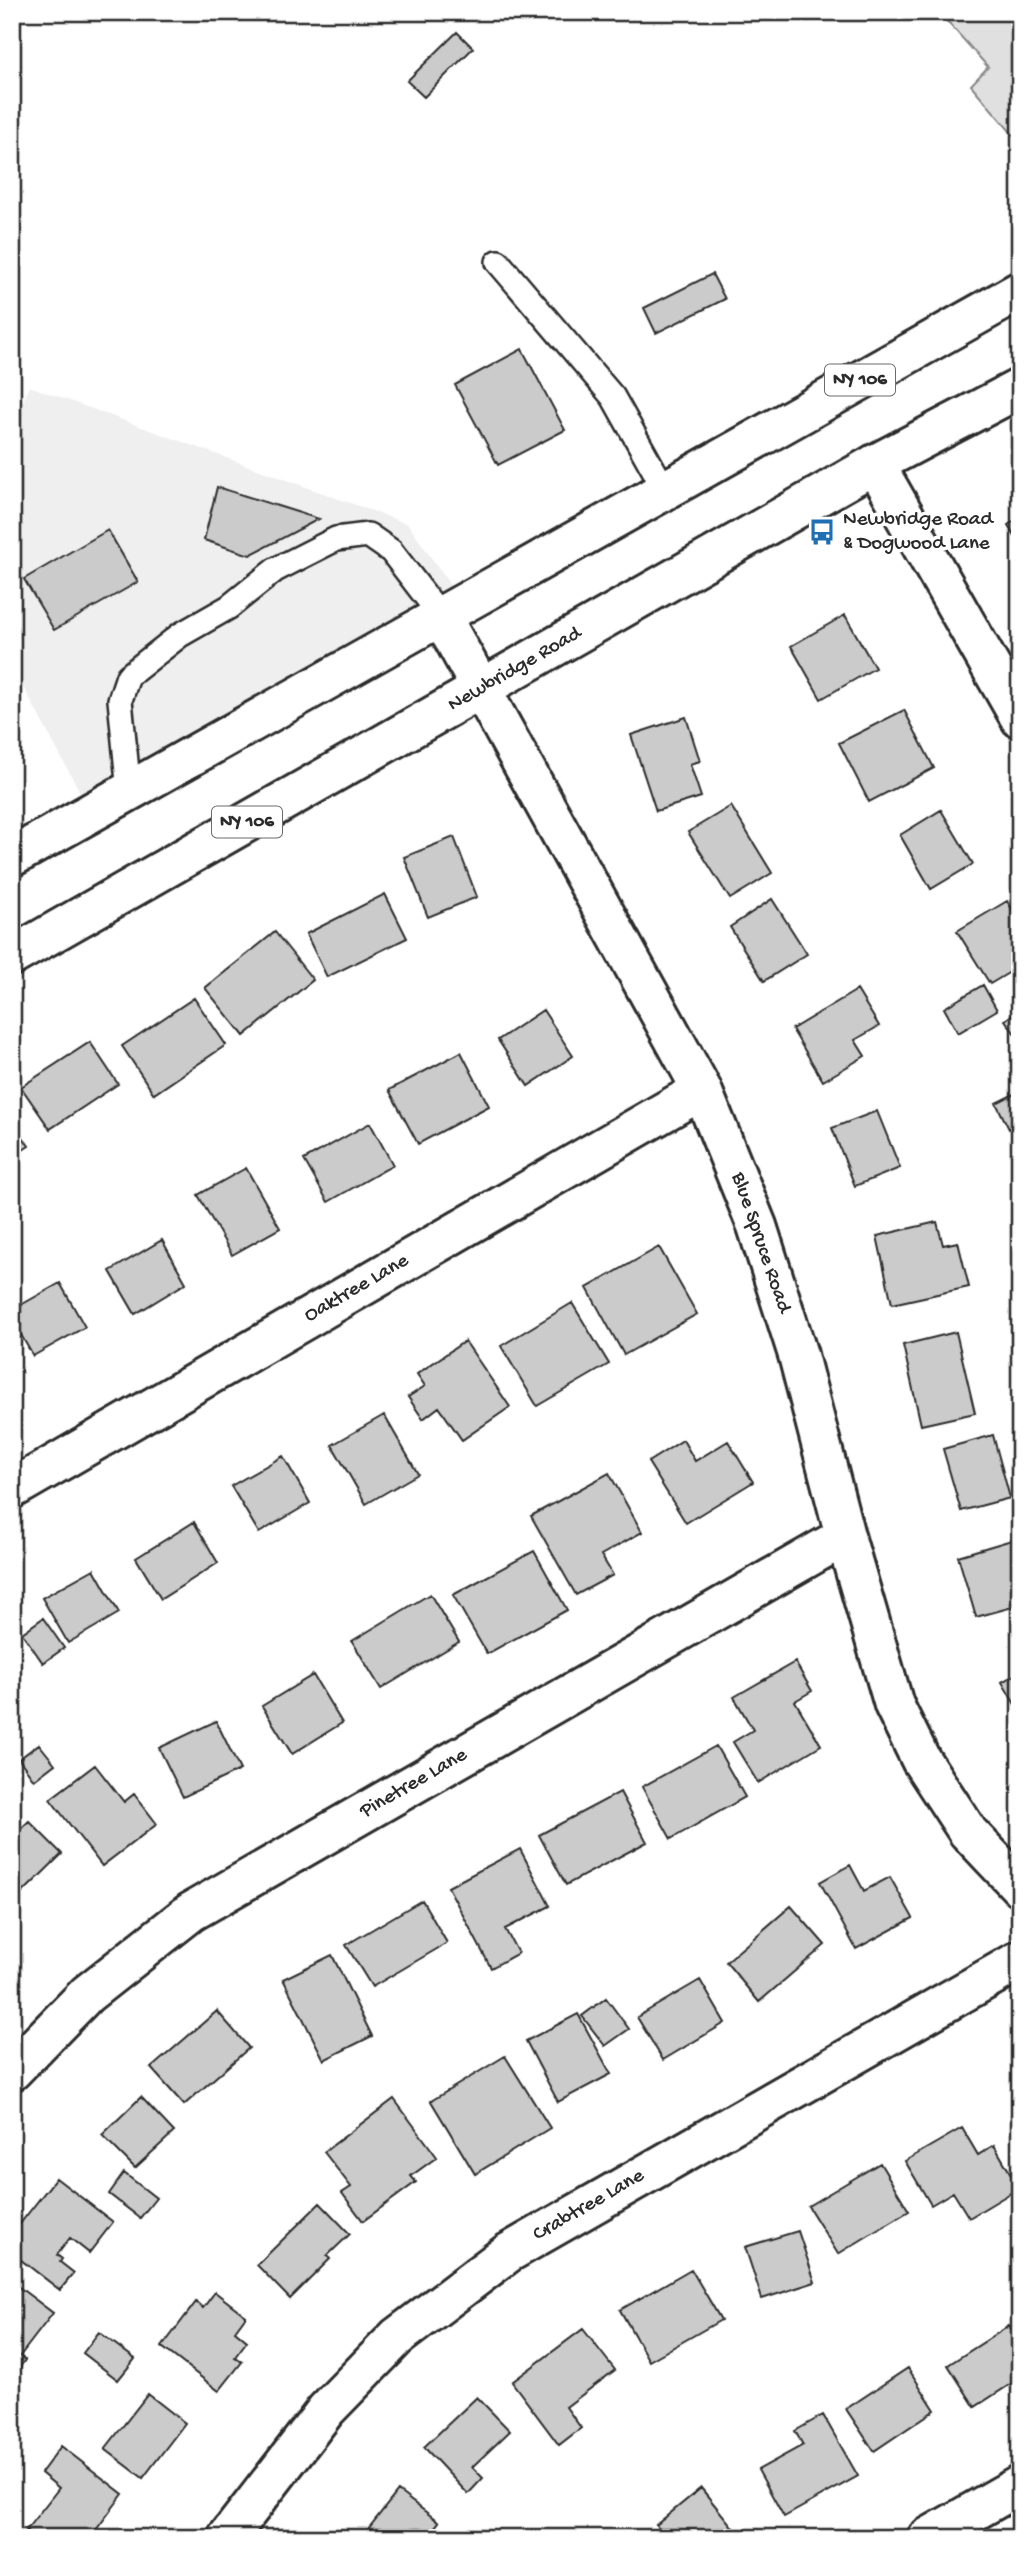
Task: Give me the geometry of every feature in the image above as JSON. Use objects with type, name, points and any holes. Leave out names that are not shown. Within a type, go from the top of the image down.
[{"type":"street","name":"NY 106","points":[[12,857],[1020,291]]},
{"type":"street","name":"Newbridge Road","points":[[12,956],[875,464],[1020,388]]},
{"type":"street","points":[[875,464],[1020,718]]},
{"type":"street","name":"Blue Spruce Road","points":[[441,616],[702,1090],[757,1226],[798,1355],[845,1536],[894,1705],[920,1760],[968,1832],[1020,1887]]},
{"type":"street","name":"Oaktree Lane","points":[[12,1489],[702,1090]]},
{"type":"street","name":"Pinetree Lane","points":[[12,2071],[87,1994],[191,1912],[845,1536]]},
{"type":"street","name":"Crabtree Lane","points":[[228,2538],[326,2410],[397,2337],[508,2253],[1020,1961]]},
{"type":"street","points":[[927,2538],[1020,2485]]},
{"type":"lane","points":[[498,262],[613,397],[665,490]]},
{"type":"lane","points":[[129,792],[120,700],[128,676],[180,635],[229,607],[275,570],[336,539],[368,535],[391,551],[441,616]]},
{"type":"shaded area","points":[[939,12],[1020,12],[1020,143],[971,85],[988,67]]},
{"type":"shaded area","points":[[29,386],[408,524],[457,595],[87,805],[12,666],[12,431]]},
{"type":"building","points":[[457,32],[473,48],[424,97],[407,81]]},
{"type":"building","points":[[712,274],[725,299],[656,333],[644,308]]},
{"type":"building","points":[[522,349],[565,430],[498,465],[455,385]]},
{"type":"building","points":[[217,487],[319,519],[250,555],[204,540]]},
{"type":"building","points":[[1020,517],[1020,545],[1008,525]]},
{"type":"building","points":[[108,530],[138,582],[54,630],[24,579]]},
{"type":"building","points":[[845,615],[875,668],[821,699],[791,646]]},
{"type":"building","points":[[904,710],[934,768],[869,802],[839,743]]},
{"type":"building","points":[[686,717],[700,761],[690,764],[701,797],[656,811],[631,735]]},
{"type":"building","points":[[731,806],[772,873],[730,899],[688,832]]},
{"type":"building","points":[[941,810],[973,864],[931,889],[900,835]]},
{"type":"building","points":[[454,837],[477,897],[428,917],[404,857]]},
{"type":"building","points":[[385,894],[407,938],[327,977],[306,934]]},
{"type":"building","points":[[772,899],[807,954],[764,981],[730,927]]},
{"type":"building","points":[[1007,901],[1020,921],[1020,966],[990,984],[957,931]]},
{"type":"building","points":[[275,932],[313,980],[244,1036],[205,988]]},
{"type":"building","points":[[983,985],[997,1010],[958,1033],[944,1008]]},
{"type":"building","points":[[857,990],[879,1026],[855,1040],[865,1056],[823,1081],[792,1029]]},
{"type":"building","points":[[194,998],[226,1045],[154,1094],[122,1046]]},
{"type":"building","points":[[1020,1009],[1020,1041],[1005,1020]]},
{"type":"building","points":[[543,1010],[573,1056],[528,1086],[498,1040]]},
{"type":"building","points":[[90,1042],[118,1084],[50,1129],[21,1087]]},
{"type":"building","points":[[461,1052],[489,1106],[418,1144],[389,1090]]},
{"type":"building","points":[[1020,1091],[1020,1124],[1009,1129],[996,1103]]},
{"type":"building","points":[[877,1111],[900,1168],[855,1186],[832,1128]]},
{"type":"building","points":[[12,1121],[29,1146],[12,1157]]},
{"type":"building","points":[[370,1123],[393,1165],[328,1202],[304,1160]]},
{"type":"building","points":[[246,1168],[280,1228],[232,1255],[198,1195]]},
{"type":"building","points":[[937,1222],[943,1245],[958,1242],[969,1287],[892,1304],[877,1236]]},
{"type":"building","points":[[162,1240],[186,1283],[135,1314],[110,1271]]},
{"type":"building","points":[[659,1247],[697,1314],[624,1355],[587,1288]]},
{"type":"building","points":[[60,1283],[85,1327],[33,1356],[12,1319],[12,1310]]},
{"type":"building","points":[[572,1303],[609,1364],[537,1406],[501,1346]]},
{"type":"building","points":[[956,1332],[975,1413],[921,1425],[903,1345]]},
{"type":"building","points":[[465,1341],[510,1407],[462,1440],[439,1407],[423,1419],[408,1397],[425,1386],[417,1374]]},
{"type":"building","points":[[384,1415],[418,1474],[366,1504],[332,1445]]},
{"type":"building","points":[[993,1435],[1010,1498],[961,1511],[943,1449]]},
{"type":"building","points":[[683,1440],[695,1461],[728,1441],[753,1482],[686,1523],[648,1462]]},
{"type":"building","points":[[283,1456],[310,1503],[259,1533],[231,1486]]},
{"type":"building","points":[[609,1473],[642,1532],[601,1555],[613,1575],[576,1595],[531,1516]]},
{"type":"building","points":[[194,1522],[218,1563],[161,1599],[136,1558]]},
{"type":"building","points":[[1015,1539],[1020,1554],[1020,1605],[976,1617],[958,1556]]},
{"type":"building","points":[[534,1551],[567,1610],[487,1654],[453,1595]]},
{"type":"building","points":[[94,1569],[119,1613],[68,1643],[42,1598]]},
{"type":"building","points":[[430,1594],[459,1642],[381,1689],[352,1641]]},
{"type":"building","points":[[43,1618],[64,1648],[43,1663],[22,1633]]},
{"type":"building","points":[[12,1655],[19,1667],[12,1671]]},
{"type":"building","points":[[795,1662],[812,1691],[795,1701],[821,1745],[758,1783],[733,1742],[753,1730],[734,1697]]},
{"type":"building","points":[[1020,1672],[1020,1713],[1002,1682]]},
{"type":"building","points":[[313,1675],[342,1723],[292,1754],[262,1706]]},
{"type":"building","points":[[216,1721],[240,1770],[183,1797],[159,1748]]},
{"type":"building","points":[[39,1744],[55,1764],[34,1780],[19,1759]]},
{"type":"building","points":[[716,1746],[745,1797],[671,1839],[642,1787]]},
{"type":"building","points":[[95,1765],[124,1802],[134,1794],[157,1824],[102,1866],[50,1799]]},
{"type":"building","points":[[620,1792],[647,1842],[566,1885],[539,1835]]},
{"type":"building","points":[[29,1821],[62,1854],[12,1903],[12,1837]]},
{"type":"building","points":[[520,1849],[550,1906],[505,1929],[518,1953],[491,1968],[448,1887]]},
{"type":"building","points":[[850,1865],[864,1891],[890,1877],[913,1918],[856,1949],[820,1882]]},
{"type":"building","points":[[422,1900],[447,1943],[372,1987],[346,1945]]},
{"type":"building","points":[[791,1906],[825,1945],[759,2002],[726,1962]]},
{"type":"building","points":[[332,1955],[372,2036],[324,2060],[283,1979]]},
{"type":"building","points":[[700,1980],[725,2023],[663,2060],[637,2017]]},
{"type":"building","points":[[606,1998],[629,2029],[605,2046],[582,2016]]},
{"type":"building","points":[[217,2011],[249,2048],[184,2105],[151,2068]]},
{"type":"building","points":[[578,2014],[611,2074],[558,2102],[526,2041]]},
{"type":"building","points":[[505,2056],[550,2128],[475,2174],[431,2101]]},
{"type":"building","points":[[1020,2084],[1020,2098],[1013,2088]]},
{"type":"building","points":[[141,2097],[174,2132],[135,2168],[102,2135]]},
{"type":"building","points":[[394,2099],[437,2157],[411,2176],[416,2182],[363,2221],[342,2193],[351,2187],[324,2152]]},
{"type":"building","points":[[962,2128],[978,2155],[994,2145],[1019,2188],[969,2218],[953,2192],[931,2205],[905,2161]]},
{"type":"building","points":[[880,2163],[909,2211],[838,2254],[808,2206]]},
{"type":"building","points":[[124,2173],[156,2198],[140,2218],[109,2194]]},
{"type":"building","points":[[56,2178],[113,2222],[89,2253],[70,2238],[57,2255],[62,2259],[60,2262],[74,2273],[60,2290],[12,2253],[12,2234]]},
{"type":"building","points":[[320,2203],[350,2234],[327,2256],[330,2259],[290,2299],[257,2265]]},
{"type":"building","points":[[798,2231],[815,2282],[762,2299],[745,2247]]},
{"type":"building","points":[[691,2269],[721,2320],[649,2361],[620,2310]]},
{"type":"building","points":[[12,2282],[53,2313],[20,2356],[25,2360],[12,2378]]},
{"type":"building","points":[[215,2292],[246,2316],[235,2331],[247,2341],[235,2357],[242,2362],[219,2391],[162,2347],[196,2302],[203,2308]]},
{"type":"building","points":[[1009,2326],[1020,2343],[1020,2378],[975,2407],[948,2365]]},
{"type":"building","points":[[583,2329],[615,2370],[566,2407],[581,2428],[559,2445],[512,2382]]},
{"type":"building","points":[[99,2332],[135,2359],[118,2380],[83,2353]]},
{"type":"building","points":[[908,2368],[935,2410],[874,2451],[846,2409]]},
{"type":"building","points":[[148,2394],[185,2423],[143,2478],[105,2449]]},
{"type":"building","points":[[477,2397],[510,2431],[472,2467],[483,2478],[468,2494],[424,2447]]},
{"type":"building","points":[[823,2415],[858,2476],[784,2517],[758,2470],[803,2445],[795,2431]]},
{"type":"building","points":[[61,2446],[123,2494],[90,2538],[36,2538],[26,2530],[59,2488],[41,2473]]},
{"type":"building","points":[[701,2488],[735,2530],[725,2538],[666,2538],[656,2525]]},
{"type":"building","points":[[398,2491],[439,2522],[430,2533],[437,2538],[361,2538]]},
{"type":"place","name":"Newbridge Road & Dogwood Lane","points":[[822,532]]}]
